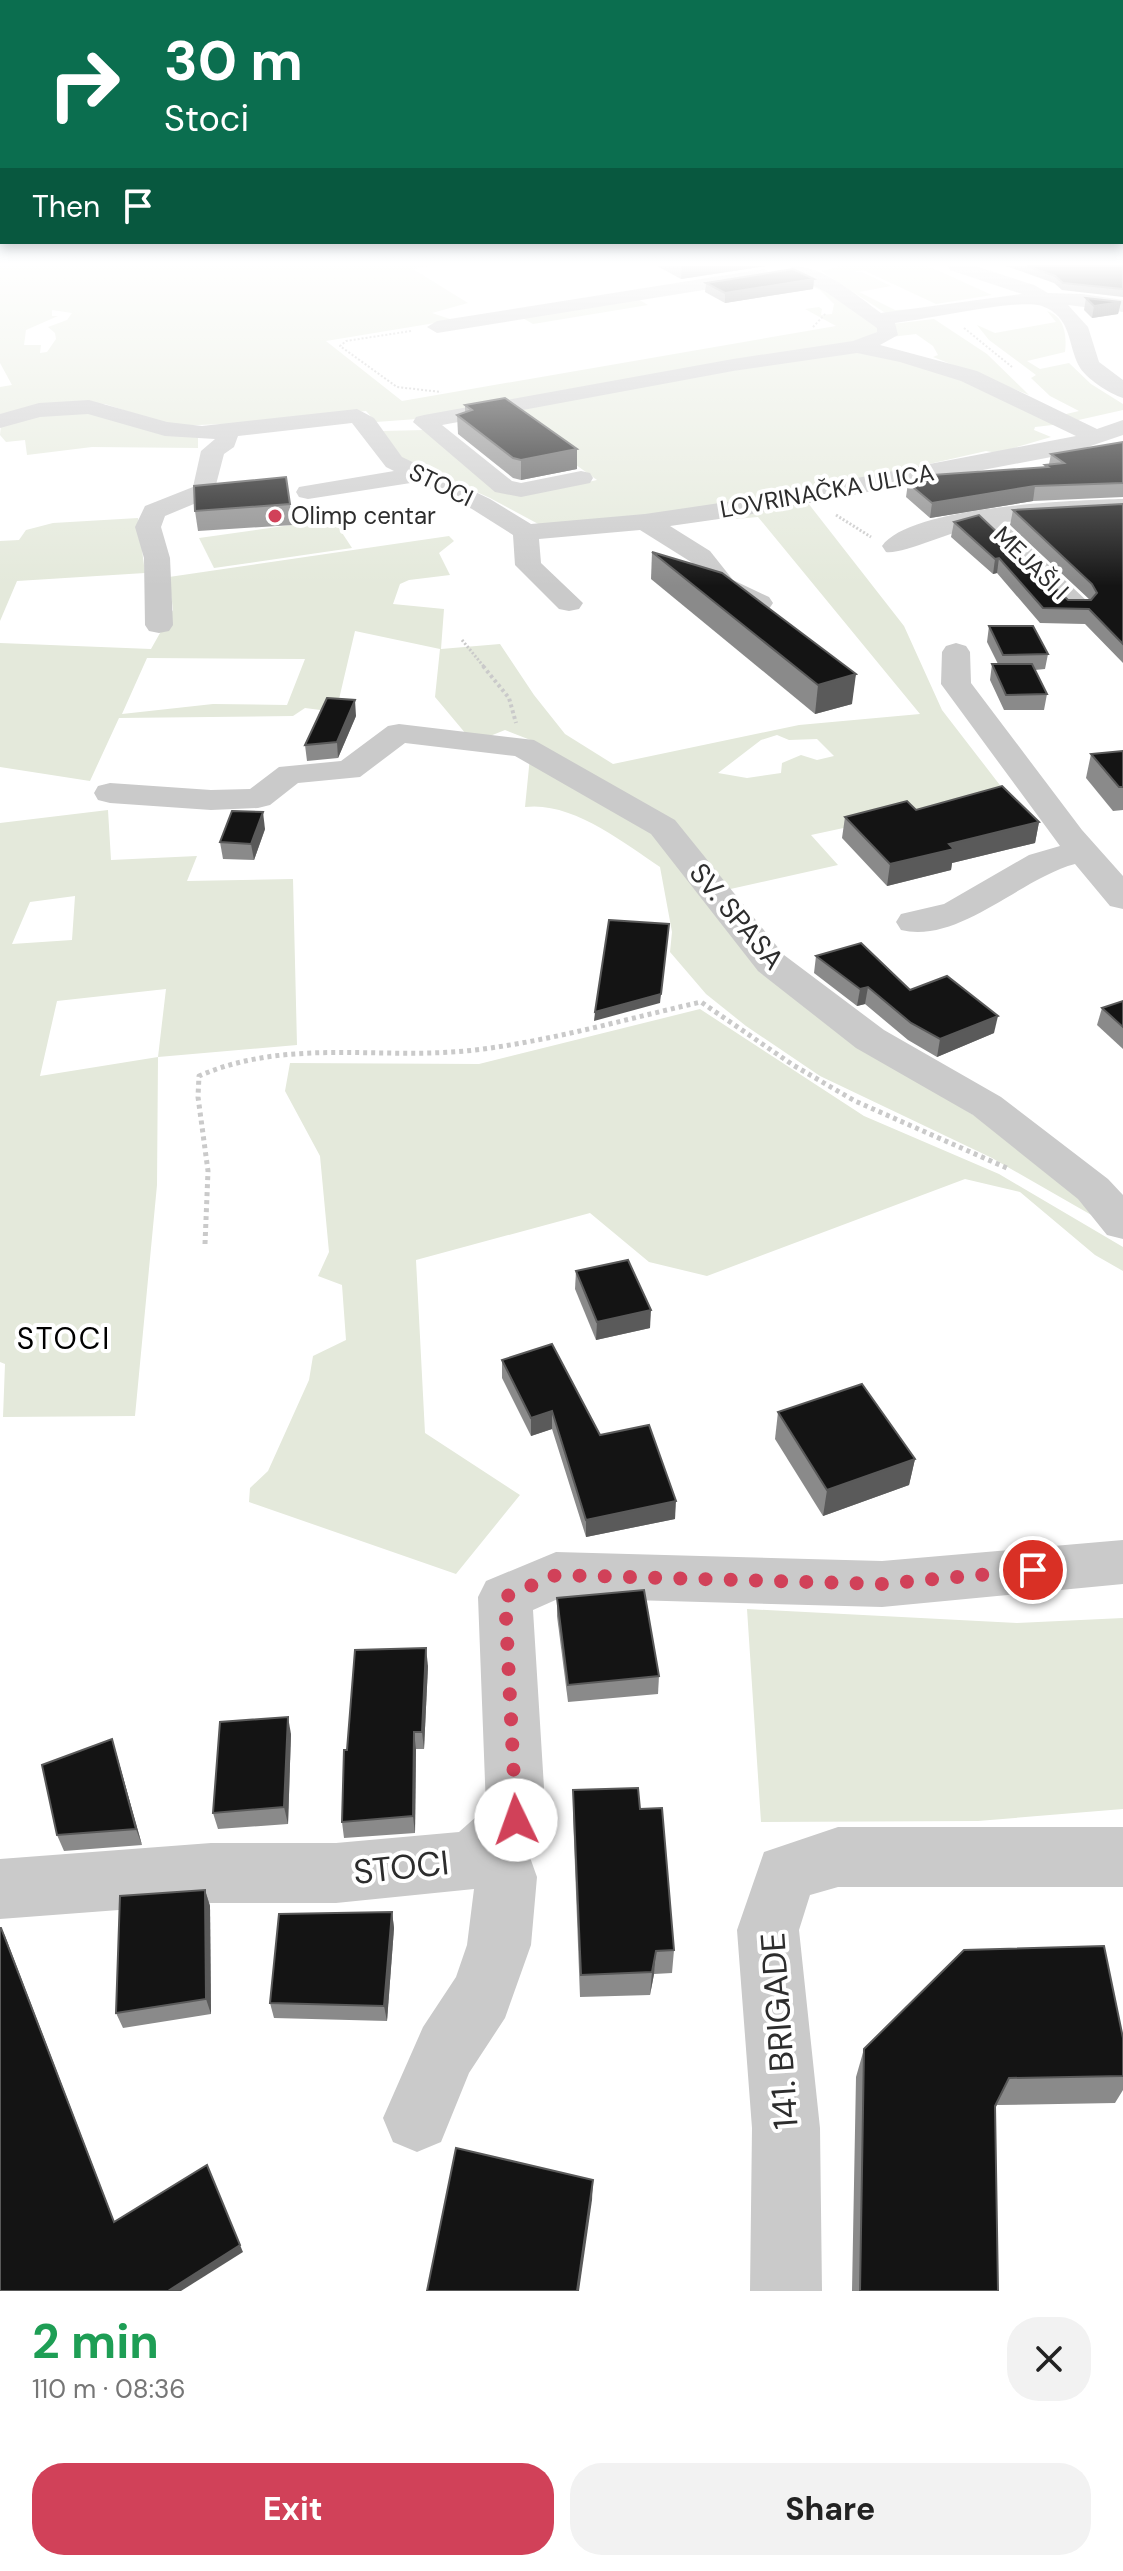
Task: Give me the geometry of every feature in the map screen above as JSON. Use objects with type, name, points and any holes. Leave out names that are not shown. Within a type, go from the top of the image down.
[{"type":"street","points":[[0,421],[49,408],[89,407],[183,432],[227,431],[349,416],[362,419],[370,429],[424,422],[688,373]]},
{"type":"street","points":[[959,373],[1096,437]]},
{"type":"street","points":[[1099,373],[1123,391]]},
{"type":"street","points":[[424,422],[504,487],[521,490],[581,478]]},
{"type":"street","name":"LOVRINAČKA ULICA","points":[[526,532],[645,522],[993,463],[1086,443],[1123,427]]},
{"type":"street","name":"STOCI","points":[[370,429],[394,462],[481,504],[526,532]]},
{"type":"street","points":[[159,625],[157,558],[148,527],[154,511],[204,491],[213,451],[226,442],[227,431]]},
{"type":"street","points":[[308,492],[418,475]]},
{"type":"street","points":[[897,544],[919,531],[1053,507],[1123,507]]},
{"type":"street","name":"MEJAŠI I","points":[[985,519],[1077,607]]},
{"type":"street","points":[[645,522],[706,560],[720,577],[722,585],[765,606],[776,616]]},
{"type":"street","points":[[526,532],[528,565],[569,603]]},
{"type":"street","points":[[956,652],[956,684],[1082,851],[1123,898]]},
{"type":"street","points":[[110,793],[211,800],[258,798],[290,774],[349,770],[399,733],[523,747]]},
{"type":"street","name":"SV. SPASA","points":[[523,747],[663,827],[771,963],[870,1039],[987,1106],[1093,1189],[1123,1224]]},
{"type":"street","points":[[914,922],[956,912],[1041,862],[1082,851]]},
{"type":"street","name":"STOCI","points":[[0,1889],[211,1873],[336,1873],[472,1860],[516,1820],[505,1597],[556,1575],[882,1584],[1123,1562]]},
{"type":"street","points":[[417,2118],[446,2050],[482,1995],[499,1945],[506,1877],[494,1840]]},
{"type":"street","name":"141. BRIGADE","points":[[786,2291],[786,2128],[768,1930],[786,1873],[838,1857],[1123,1857]]},
{"type":"path","points":[[377,373],[397,387],[446,391]]},
{"type":"path","points":[[811,495],[872,538],[897,544]]},
{"type":"path","points":[[462,640],[509,698],[523,747]]},
{"type":"path","points":[[205,1244],[208,1171],[198,1097],[199,1076],[217,1065],[265,1057],[334,1052],[473,1050],[701,1002],[793,1065],[855,1101],[1018,1173]]},
{"type":"shaded area","points":[[5,373],[366,373],[402,401],[565,373],[678,373],[417,419],[376,422],[366,411],[250,423],[172,426],[105,404],[62,403],[0,415],[0,387],[12,385]]},
{"type":"shaded area","points":[[719,373],[945,373],[1061,424],[1035,427],[1034,430],[1051,437],[997,453],[986,451],[859,480],[679,512],[542,526],[490,498],[403,459],[382,431],[425,430],[528,495],[597,480],[504,413],[482,414]]},
{"type":"shaded area","points":[[973,373],[1006,373],[1029,395]]},
{"type":"shaded area","points":[[1033,373],[1079,373],[1123,404],[1123,410],[1074,421],[1062,415],[1079,411],[1050,396],[1031,378],[1036,375]]},
{"type":"shaded area","points":[[90,411],[160,434],[198,437],[198,448],[92,447],[27,455],[25,440],[6,442],[0,435],[1,425],[30,415]]},
{"type":"shaded area","points":[[808,503],[904,626],[942,710],[1006,793],[811,835],[838,865],[726,890],[533,741],[505,730],[490,736],[466,734],[435,697],[440,649],[355,631],[336,712],[305,708],[293,716],[119,718],[90,781],[0,767],[0,643],[151,649],[173,610],[169,577],[449,536],[454,541],[439,553],[450,575],[400,584],[393,604],[444,609],[441,649],[500,644],[565,734],[613,764],[799,725],[920,714],[758,517],[735,519],[733,514]],"holes":[[[147,658],[305,659],[287,705],[213,704],[122,714]],[[777,735],[789,740],[817,739],[834,756],[817,760],[801,755],[782,763],[781,773],[747,778],[718,773],[761,740]]]},
{"type":"shaded area","points":[[138,518],[145,573],[17,581],[0,621],[0,541],[19,540],[26,530],[53,523]]},
{"type":"shaded area","points":[[333,519],[352,548],[214,568],[199,538]]},
{"type":"shaded area","points":[[530,757],[665,841],[707,895],[933,1090],[1028,1149],[1114,1228],[992,1158],[820,1076],[746,1026],[706,994],[670,952],[672,932],[660,867],[613,835],[578,817],[560,810],[525,807]]},
{"type":"shaded area","points":[[108,810],[111,860],[197,856],[187,881],[293,879],[297,1045],[158,1057],[157,1185],[135,1416],[3,1417],[5,1364],[0,1362],[0,823]],"holes":[[[75,896],[72,940],[12,944],[30,902]],[[166,989],[158,1057],[40,1076],[57,1001]]]},
{"type":"shaded area","points":[[700,1009],[864,1116],[999,1174],[1123,1247],[1123,1271],[1095,1255],[1020,1192],[965,1179],[707,1276],[649,1262],[590,1213],[416,1260],[425,1433],[520,1495],[456,1574],[249,1502],[250,1488],[268,1471],[309,1380],[313,1356],[346,1340],[342,1285],[318,1276],[329,1252],[320,1156],[285,1091],[290,1063],[479,1064]]},
{"type":"shaded area","points":[[747,1609],[1017,1623],[1123,1618],[1123,1809],[978,1821],[761,1822]]},
{"type":"building","points":[[505,398],[577,449],[521,460],[513,458],[457,415],[472,410],[465,405]]},
{"type":"building","points":[[1123,442],[1123,483],[1035,486],[932,503],[908,483],[923,481],[917,476],[1048,467],[1045,465],[1064,463],[1051,454]]},
{"type":"building","points":[[286,477],[290,504],[195,511],[194,486]]},
{"type":"building","points":[[1123,504],[1123,644],[1089,609],[1043,608],[999,558],[995,559],[954,522],[979,515],[1068,600],[1091,600],[1097,593],[1092,584],[1013,510]]},
{"type":"building","points":[[652,552],[722,573],[856,674],[818,685]]},
{"type":"building","points":[[989,626],[1033,626],[1048,654],[1003,655]]},
{"type":"building","points":[[992,664],[1032,664],[1047,694],[1006,695]]},
{"type":"building","points":[[327,698],[355,700],[337,742],[305,745]]},
{"type":"building","points":[[1123,751],[1123,787],[1119,787],[1091,754]]},
{"type":"building","points":[[1002,786],[1039,822],[949,844],[954,849],[890,864],[845,817],[907,801],[916,810]]},
{"type":"building","points":[[232,811],[263,812],[251,844],[220,842]]},
{"type":"building","points":[[609,920],[669,924],[661,994],[595,1012]]},
{"type":"building","points":[[861,943],[910,990],[947,976],[998,1016],[940,1039],[911,1023],[868,987],[860,989],[816,956]]},
{"type":"building","points":[[1123,1001],[1123,1027],[1102,1008]]},
{"type":"building","points":[[628,1260],[651,1310],[597,1322],[576,1271]]},
{"type":"building","points":[[552,1344],[600,1435],[649,1425],[676,1501],[586,1520],[552,1411],[531,1418],[502,1360]]},
{"type":"building","points":[[862,1384],[915,1459],[827,1490],[778,1412]]},
{"type":"building","points":[[644,1590],[659,1676],[568,1685],[557,1598]]},
{"type":"building","points":[[426,1648],[422,1732],[414,1732],[413,1816],[342,1822],[344,1750],[347,1750],[355,1650]]},
{"type":"building","points":[[288,1717],[284,1807],[213,1813],[220,1722]]},
{"type":"building","points":[[112,1739],[136,1829],[57,1835],[42,1765]]},
{"type":"building","points":[[638,1788],[640,1809],[662,1808],[674,1950],[656,1951],[652,1972],[581,1975],[573,1790]]},
{"type":"building","points":[[205,1890],[206,1999],[116,2013],[120,1896]]},
{"type":"building","points":[[392,1912],[384,2006],[270,2003],[279,1914]]},
{"type":"building","points":[[0,1928],[114,2222],[207,2165],[240,2245],[168,2291],[0,2291]]},
{"type":"building","points":[[1104,1946],[1123,2038],[1123,2076],[1009,2078],[995,2106],[998,2291],[860,2291],[864,2049],[964,1950]]},
{"type":"building","points":[[456,2148],[593,2180],[577,2291],[427,2291]]},
{"type":"place","name":"Olimp centar","points":[[275,516]]},
{"type":"district","name":"STOCI","points":[[64,1339]]},
{"type":"route","points":[[516,1820],[505,1597],[556,1575],[882,1584],[1033,1570]]}]
